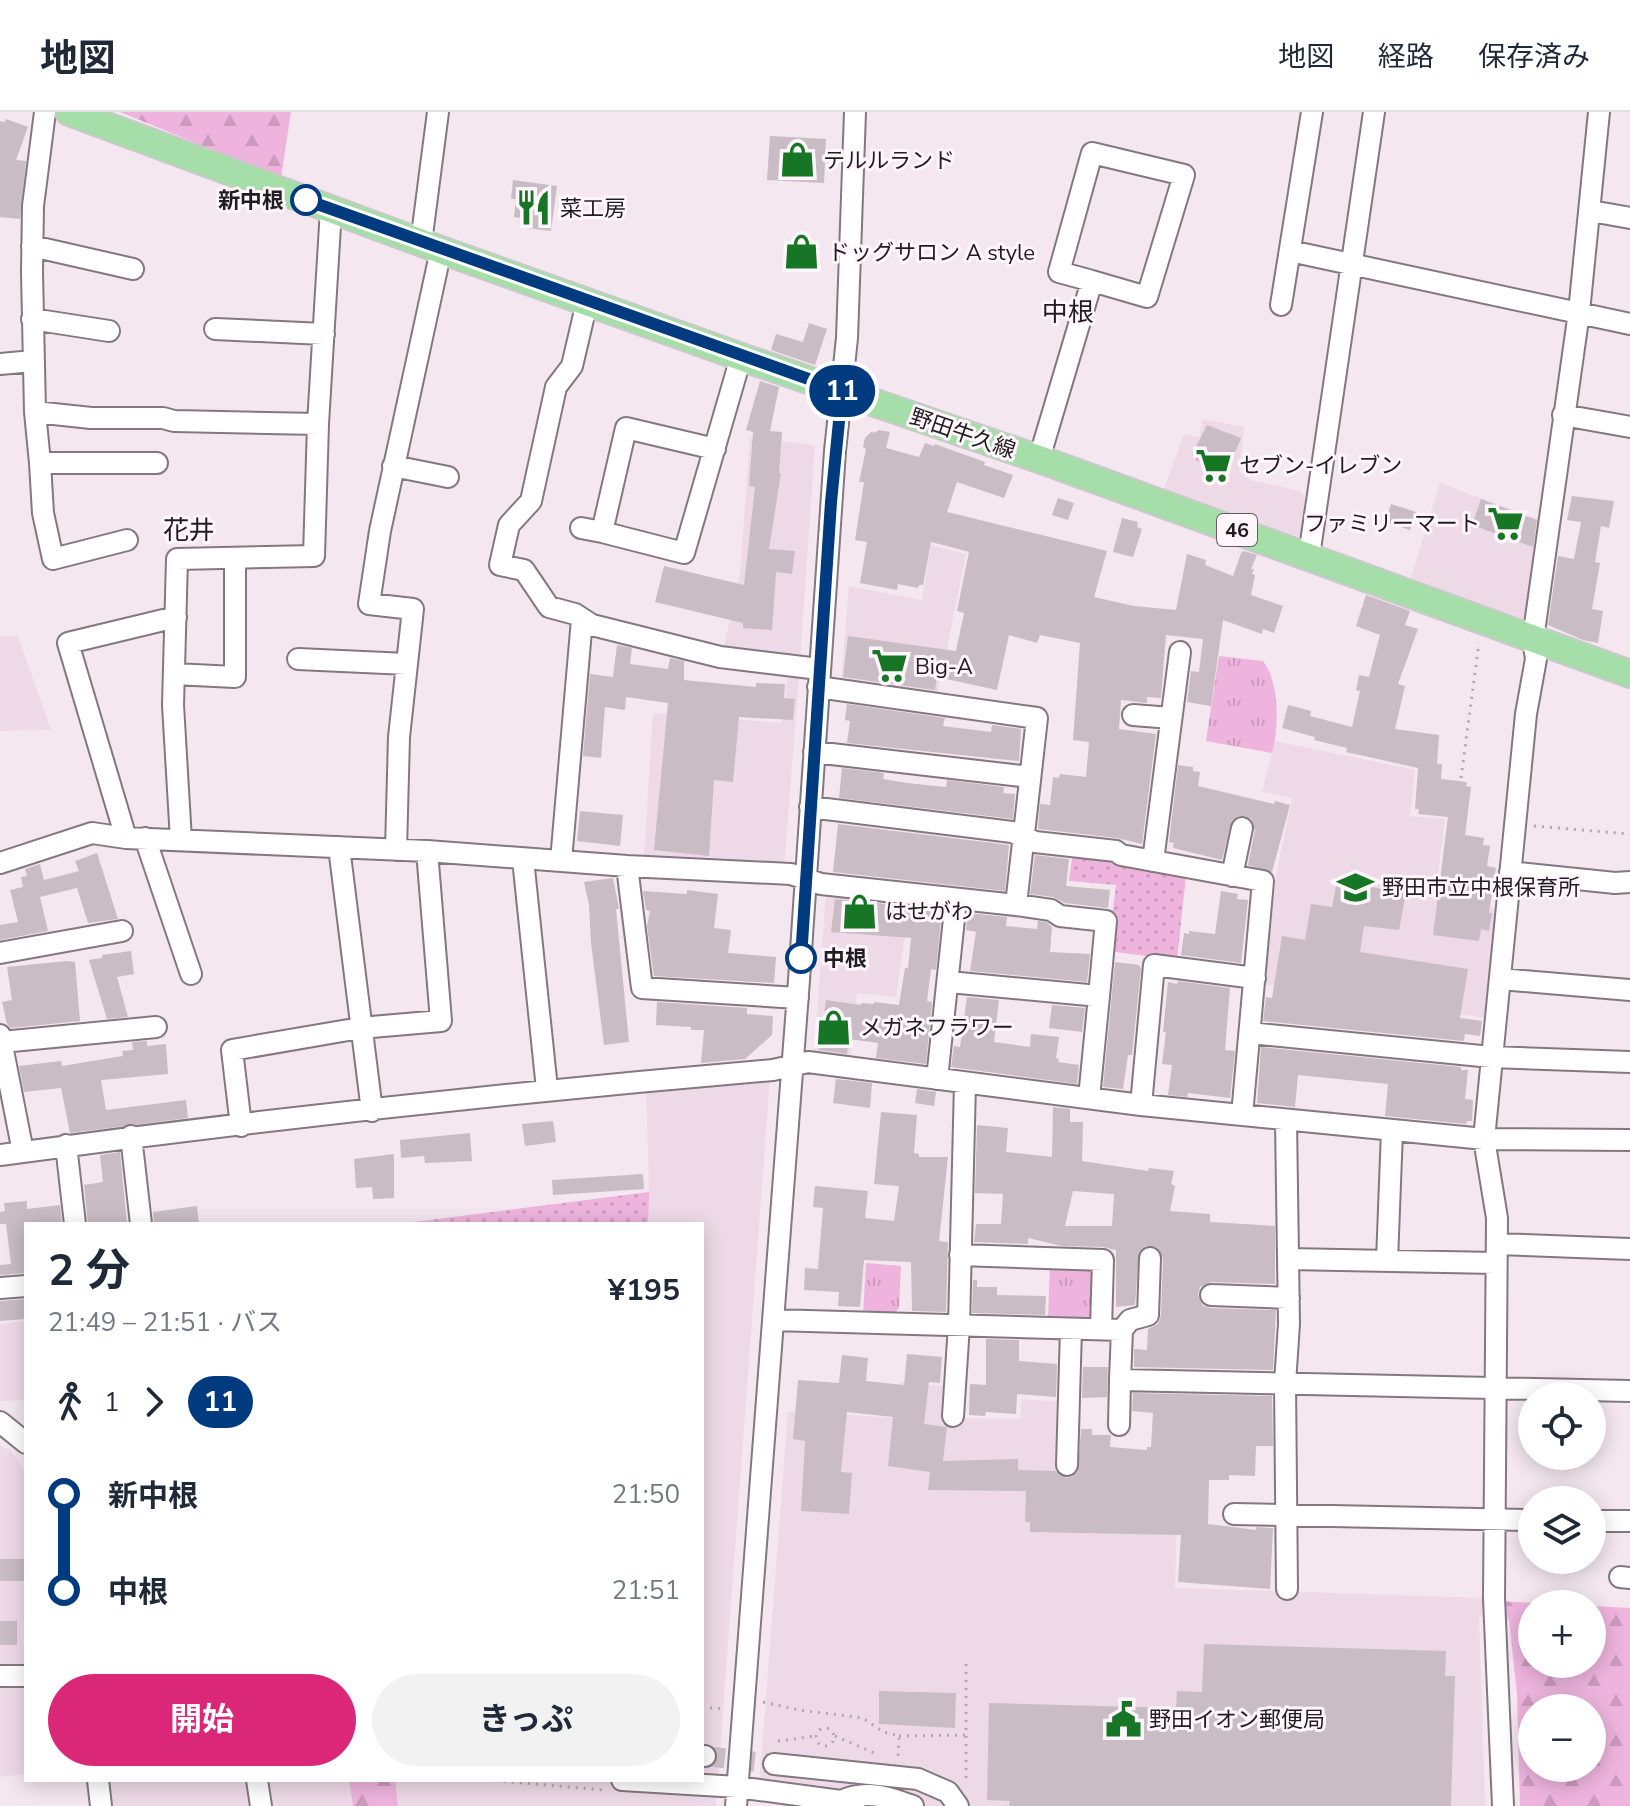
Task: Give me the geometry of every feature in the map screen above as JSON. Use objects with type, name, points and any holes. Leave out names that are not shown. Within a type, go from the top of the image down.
[{"type":"main road","name":"野田牛久線","points":[[69,112],[431,246],[1039,459],[1630,674]]},
{"type":"street","points":[[45,112],[33,206],[32,246],[35,412],[43,513],[53,559],[127,540]]},
{"type":"street","points":[[396,850],[399,737],[413,609],[369,604],[431,246],[438,112]]},
{"type":"street","points":[[737,1796],[847,338],[855,112]]},
{"type":"street","points":[[1281,305],[1312,112]]},
{"type":"street","points":[[1309,556],[1374,112]]},
{"type":"street","points":[[1503,1806],[1494,1598],[1497,1218],[1484,1139],[1526,714],[1536,659],[1533,639],[1579,312],[1599,112]]},
{"type":"street","points":[[1092,153],[1184,175],[1147,297],[1092,281],[1059,272],[1092,153]]},
{"type":"street","points":[[181,840],[173,705],[177,559],[314,556],[318,424],[331,209]]},
{"type":"street","points":[[1591,211],[1630,218]]},
{"type":"street","points":[[32,246],[133,269]]},
{"type":"street","points":[[1290,251],[1630,324]]},
{"type":"street","points":[[1039,459],[1092,281]]},
{"type":"street","points":[[587,302],[572,366],[556,387],[531,501],[509,525],[500,565],[524,570],[549,607],[592,625],[819,678],[1037,718],[1016,905]]},
{"type":"street","points":[[32,319],[109,331]]},
{"type":"street","points":[[215,329],[324,334]]},
{"type":"street","points":[[715,449],[626,428],[592,530],[684,553],[715,449],[741,357]]},
{"type":"street","points":[[0,364],[33,361]]},
{"type":"street","points":[[35,412],[91,418],[318,424]]},
{"type":"street","points":[[1563,415],[1630,427]]},
{"type":"street","points":[[40,463],[157,463]]},
{"type":"street","points":[[393,466],[448,477]]},
{"type":"street","points":[[174,674],[235,677],[235,558]]},
{"type":"street","points":[[176,617],[68,643],[136,838],[191,974]]},
{"type":"street","points":[[561,861],[582,619]]},
{"type":"street","points":[[1153,861],[1180,652]]},
{"type":"street","points":[[298,659],[407,664]]},
{"type":"street","points":[[1133,715],[1171,718]]},
{"type":"street","points":[[814,752],[1030,777]]},
{"type":"street","points":[[810,807],[1012,832],[1035,842],[1116,851],[1121,855],[1263,881],[1242,1115]]},
{"type":"street","points":[[1232,876],[1242,828]]},
{"type":"street","points":[[0,863],[92,833],[136,838],[427,851],[791,874],[828,885],[1016,905],[1051,910],[1060,916],[1106,921],[1089,1098]]},
{"type":"street","points":[[339,847],[372,1111]]},
{"type":"street","points":[[241,1126],[232,1050],[360,1028],[441,1021],[427,851]]},
{"type":"street","points":[[523,859],[547,1089]]},
{"type":"street","points":[[627,866],[642,988],[798,998]]},
{"type":"street","points":[[1510,872],[1629,882]]},
{"type":"street","points":[[937,1079],[956,900]]},
{"type":"street","points":[[0,953],[122,931]]},
{"type":"street","points":[[1141,1105],[1154,965],[1255,978]]},
{"type":"street","points":[[1500,979],[1630,990]]},
{"type":"street","points":[[949,982],[1099,996]]},
{"type":"street","points":[[23,1152],[1,1038],[156,1027]]},
{"type":"street","points":[[1250,1033],[1491,1057],[1630,1062]]},
{"type":"street","points":[[0,1155],[131,1136],[241,1126],[547,1089],[773,1070],[808,1062],[1286,1121],[1484,1139],[1630,1140]]},
{"type":"street","points":[[953,1416],[959,1325],[965,1083]]},
{"type":"street","points":[[1286,1121],[1289,1298],[1285,1383],[1287,1589]]},
{"type":"street","points":[[1387,1261],[1392,1131]]},
{"type":"street","points":[[131,1136],[141,1222]]},
{"type":"street","points":[[66,1145],[75,1222]]},
{"type":"street","points":[[1288,1259],[1387,1261],[1630,1249]]},
{"type":"street","points":[[960,1255],[1103,1260],[1101,1329]]},
{"type":"street","points":[[1119,1425],[1122,1330],[1130,1320],[1148,1315],[1150,1258]]},
{"type":"street","points":[[0,1288],[24,1286]]},
{"type":"street","points":[[1211,1295],[1289,1298]]},
{"type":"street","points":[[773,1320],[1122,1330]]},
{"type":"street","points":[[1067,1465],[1071,1329]]},
{"type":"street","points":[[1120,1380],[1630,1391]]},
{"type":"street","points":[[0,1422],[24,1441]]},
{"type":"street","points":[[1234,1514],[1518,1520]]},
{"type":"street","points":[[1606,1521],[1630,1521]]},
{"type":"street","points":[[0,1676],[24,1676]]},
{"type":"street","points":[[774,1764],[918,1779],[948,1792],[958,1806]]},
{"type":"street","points":[[98,1782],[101,1806]]},
{"type":"street","points":[[257,1782],[261,1806]]},
{"type":"street","points":[[618,1786],[848,1803],[856,1794],[885,1796],[913,1806]]},
{"type":"path","points":[[1461,778],[1482,620]]},
{"type":"path","points":[[1515,823],[1630,834]]},
{"type":"path","points":[[966,1664],[966,1784]]},
{"type":"path","points":[[761,1702],[863,1718],[883,1732],[899,1736],[966,1735]]},
{"type":"path","points":[[704,1707],[727,1709]]},
{"type":"path","points":[[835,1736],[832,1744],[824,1747],[816,1736],[819,1730],[825,1728],[833,1731],[835,1736],[871,1749]]},
{"type":"path","points":[[778,1741],[816,1736]]},
{"type":"path","points":[[898,1758],[899,1736]]},
{"type":"path","points":[[531,1782],[618,1786]]},
{"type":"shaded area","points":[[1203,419],[1244,427],[1239,472],[1250,480],[1300,491],[1313,508],[1307,540],[1164,489],[1184,434],[1199,437]]},
{"type":"shaded area","points":[[750,438],[815,445],[800,661],[723,650],[740,574]]},
{"type":"shaded area","points":[[1440,483],[1543,521],[1530,622],[1411,578]]},
{"type":"shaded area","points":[[931,545],[966,554],[937,696],[841,682],[849,586],[922,600]]},
{"type":"shaded area","points":[[0,636],[18,636],[51,730],[0,731]]},
{"type":"shaded area","points":[[788,671],[799,679],[784,867],[644,857],[653,713],[782,723]]},
{"type":"shaded area","name":"野田市立中根保育所","points":[[1275,741],[1415,770],[1410,816],[1445,819],[1435,898],[1497,909],[1485,1018],[1264,984],[1276,875],[1292,798],[1262,792]]},
{"type":"shaded area","points":[[826,892],[910,901],[896,997],[857,993],[850,1061],[814,1056]]},
{"type":"shaded area","points":[[770,1078],[716,1806],[109,1806],[107,1782],[704,1782],[704,1222],[415,1222],[649,1192],[646,1086]]},
{"type":"shaded area","points":[[24,1321],[24,1400],[0,1401],[0,1324]]},
{"type":"shaded area","points":[[900,1382],[949,1387],[948,1418],[1020,1419],[1022,1399],[1064,1402],[1063,1468],[1178,1471],[1175,1588],[1486,1598],[1487,1616],[1479,1617],[1485,1806],[787,1806],[758,1801],[788,1411],[896,1418]]},
{"type":"shaded area","points":[[0,1446],[10,1450],[24,1468],[24,1774],[0,1777]]},
{"type":"green space","points":[[120,112],[291,112],[281,178]]},
{"type":"green space","points":[[1219,656],[1263,661],[1269,670],[1276,706],[1272,753],[1206,741]]},
{"type":"green space","points":[[1073,852],[1186,876],[1177,960],[1108,951],[1116,885],[1069,881]]},
{"type":"green space","points":[[649,1192],[648,1222],[415,1222]]},
{"type":"green space","points":[[866,1263],[901,1266],[899,1308],[893,1315],[863,1315]]},
{"type":"green space","points":[[1050,1264],[1093,1265],[1095,1324],[1048,1322]]},
{"type":"green space","points":[[1498,1601],[1518,1602],[1518,1678],[1606,1678],[1606,1607],[1630,1608],[1630,1806],[1520,1806],[1519,1782],[1606,1782],[1606,1694],[1518,1694],[1518,1731],[1509,1620],[1501,1616]]},
{"type":"green space","points":[[349,1782],[395,1782],[398,1806],[353,1806]]},
{"type":"building","points":[[6,119],[28,127],[16,160],[26,161],[20,219],[0,217],[0,121],[5,122]]},
{"type":"building","name":"テルルランド","points":[[770,136],[826,139],[824,183],[767,180]]},
{"type":"building","name":"菜工房","points":[[513,180],[557,186],[551,231],[527,228],[528,219],[514,217],[516,199],[511,199]]},
{"type":"building","name":"ドッグサロン A style","points":[[809,243],[812,258],[796,261],[793,246]]},
{"type":"building","points":[[809,323],[827,329],[815,365],[771,350],[776,334],[803,342]]},
{"type":"building","points":[[760,381],[779,387],[770,431],[782,432],[781,473],[769,549],[795,551],[792,574],[776,572],[772,630],[743,628],[743,623],[655,602],[664,566],[744,585],[755,487],[749,486],[753,432],[746,430]]},
{"type":"building","points":[[1207,425],[1241,438],[1227,473],[1195,460],[1192,455]]},
{"type":"building","points":[[872,431],[890,432],[886,448],[919,457],[925,443],[935,444],[1013,475],[1004,498],[957,482],[947,512],[1107,551],[1094,597],[1134,606],[1176,610],[1187,554],[1206,560],[1205,565],[1233,576],[1241,553],[1257,555],[1251,569],[1254,569],[1252,574],[1255,575],[1251,595],[1283,606],[1274,633],[1263,629],[1262,634],[1223,620],[1211,706],[1187,702],[1191,671],[1199,672],[1203,639],[1166,635],[1161,698],[1147,697],[1147,703],[1121,700],[1119,729],[1156,734],[1142,844],[1038,829],[1040,804],[1050,805],[1053,777],[1059,778],[1060,774],[1086,777],[1089,742],[1073,740],[1080,643],[1040,635],[1037,643],[1009,635],[997,690],[937,677],[935,690],[843,677],[848,636],[956,651],[964,613],[957,611],[969,552],[931,542],[923,585],[918,588],[898,584],[897,590],[860,583],[867,542],[855,540],[864,482],[859,482],[866,449],[863,447],[865,438]]},
{"type":"building","points":[[1572,496],[1614,501],[1609,528],[1601,526],[1595,562],[1600,563],[1592,609],[1603,611],[1598,643],[1548,625],[1558,556],[1574,559],[1581,522],[1567,520]]},
{"type":"building","points":[[1058,498],[1074,503],[1068,520],[1052,515]]},
{"type":"building","name":"ファミリーマート","points":[[1481,499],[1537,520],[1533,547],[1472,525]]},
{"type":"building","points":[[1391,504],[1416,512],[1410,530],[1385,522]]},
{"type":"building","points":[[1122,518],[1138,522],[1137,527],[1142,529],[1133,557],[1113,552]]},
{"type":"building","points":[[1366,595],[1410,611],[1405,625],[1418,629],[1398,684],[1405,686],[1395,729],[1439,735],[1437,764],[1442,764],[1441,779],[1467,782],[1466,786],[1471,787],[1465,835],[1484,838],[1483,845],[1490,846],[1487,866],[1496,868],[1489,931],[1481,929],[1479,941],[1433,935],[1448,817],[1418,814],[1419,809],[1415,809],[1418,768],[1346,752],[1347,748],[1282,728],[1288,705],[1311,711],[1310,716],[1352,727],[1360,691],[1356,690],[1359,675],[1369,677],[1380,635],[1356,626]]},
{"type":"building","points":[[617,645],[632,648],[630,664],[668,669],[670,658],[684,661],[684,680],[756,687],[756,683],[785,684],[784,698],[795,699],[793,720],[739,717],[733,782],[714,780],[709,856],[654,850],[668,703],[626,697],[625,710],[605,707],[601,758],[583,756],[590,674],[613,677]]},
{"type":"building","points":[[847,704],[945,718],[943,726],[991,732],[992,725],[1021,729],[1019,761],[847,743],[850,721],[845,720]]},
{"type":"building","points":[[1178,765],[1193,767],[1193,771],[1200,772],[1198,786],[1290,805],[1272,872],[1248,865],[1255,830],[1251,819],[1245,816],[1232,820],[1222,860],[1173,848],[1174,843],[1169,842]]},
{"type":"building","points":[[842,768],[884,773],[883,779],[907,783],[946,787],[947,780],[1004,787],[1003,793],[1015,794],[1013,819],[839,798]]},
{"type":"building","points":[[580,811],[623,815],[620,846],[577,841]]},
{"type":"building","points":[[838,824],[1009,845],[1005,891],[833,872]]},
{"type":"building","points":[[97,853],[118,919],[88,923],[77,888],[40,897],[48,931],[0,940],[0,925],[18,922],[10,890],[23,887],[21,877],[27,876],[25,869],[40,864],[44,880],[79,871],[75,861]]},
{"type":"building","points":[[1035,855],[1069,859],[1066,886],[1110,890],[1108,908],[1065,903],[1053,897],[1030,894]]},
{"type":"building","points":[[613,878],[619,909],[616,909],[629,1042],[604,1045],[584,882]]},
{"type":"building","points":[[1337,881],[1406,893],[1399,930],[1364,926],[1360,952],[1468,969],[1460,1018],[1482,1021],[1480,1036],[1465,1034],[1464,1041],[1263,1021],[1266,997],[1272,998],[1282,936],[1305,940],[1311,904],[1332,907]]},
{"type":"building","points":[[687,890],[718,894],[714,928],[731,930],[728,953],[776,957],[774,983],[654,976],[647,926],[650,911],[646,910],[643,891],[687,894]]},
{"type":"building","points":[[1221,891],[1238,894],[1237,899],[1248,900],[1241,963],[1181,955],[1184,933],[1215,934]]},
{"type":"building","points":[[835,899],[942,910],[936,970],[931,969],[927,1001],[932,1002],[926,1064],[876,1058],[878,1043],[849,1039],[847,1054],[819,1050],[826,1000],[861,1005],[874,1002],[899,1005],[905,968],[908,968],[911,938],[831,932]]},
{"type":"building","points":[[968,913],[1007,917],[1006,926],[1037,929],[1038,921],[1046,922],[1052,927],[1050,952],[1090,954],[1087,982],[970,971],[976,932],[966,930]]},
{"type":"building","points":[[131,951],[134,974],[117,977],[128,1017],[107,1019],[89,960]]},
{"type":"building","points":[[75,962],[80,1021],[11,1028],[7,1024],[2,1002],[12,1000],[7,967]]},
{"type":"building","points":[[1115,962],[1139,965],[1141,968],[1132,1055],[1128,1055],[1123,1089],[1103,1087]]},
{"type":"building","points":[[1178,981],[1230,988],[1225,1050],[1235,1051],[1230,1098],[1188,1093],[1187,1097],[1168,1095],[1172,1065],[1162,1064],[1166,1032],[1163,1032],[1168,982],[1177,984]]},
{"type":"building","points":[[967,997],[999,1000],[994,1042],[1030,1047],[1031,1034],[1059,1037],[1056,1058],[1058,1062],[1079,1065],[1077,1084],[951,1067],[954,1046],[960,1047]]},
{"type":"building","points":[[657,1002],[747,1008],[747,1014],[773,1016],[772,1035],[745,1059],[701,1063],[704,1030],[656,1025]]},
{"type":"building","points":[[1052,1005],[1085,1008],[1082,1032],[1049,1028]]},
{"type":"building","points":[[147,1041],[147,1046],[166,1044],[168,1074],[101,1080],[106,1110],[186,1100],[188,1118],[70,1133],[61,1088],[24,1092],[19,1066],[61,1061],[62,1066],[123,1056],[122,1051],[133,1050],[132,1042]]},
{"type":"building","points":[[1261,1047],[1461,1067],[1461,1070],[1468,1070],[1465,1099],[1473,1100],[1472,1121],[1466,1124],[1385,1116],[1388,1084],[1298,1075],[1295,1107],[1257,1103]]},
{"type":"building","points":[[836,1079],[872,1083],[870,1108],[833,1103]]},
{"type":"building","points":[[917,1089],[936,1092],[934,1106],[915,1103]]},
{"type":"building","points":[[1053,1107],[1070,1109],[1070,1122],[1083,1122],[1082,1161],[1148,1171],[1149,1168],[1174,1171],[1171,1184],[1175,1186],[1170,1211],[1210,1214],[1210,1222],[1275,1226],[1275,1284],[1211,1282],[1200,1287],[1198,1295],[1203,1306],[1210,1308],[1276,1310],[1273,1370],[1134,1367],[1134,1349],[1147,1350],[1148,1329],[1158,1324],[1161,1315],[1163,1258],[1156,1247],[1145,1246],[1139,1252],[1135,1305],[1116,1307],[1116,1250],[1062,1246],[1028,1238],[1028,1244],[974,1242],[976,1224],[1001,1224],[1003,1194],[975,1193],[977,1125],[1008,1128],[1006,1152],[1052,1157]],"holes":[[[1073,1191],[1114,1194],[1112,1226],[1065,1226]]]},
{"type":"building","points":[[881,1112],[917,1115],[914,1153],[919,1157],[948,1157],[939,1241],[948,1242],[946,1312],[912,1311],[911,1262],[864,1260],[860,1307],[838,1306],[839,1292],[804,1290],[805,1268],[818,1269],[823,1208],[813,1207],[815,1186],[868,1191],[865,1218],[894,1221],[899,1186],[874,1184]]},
{"type":"building","points":[[553,1121],[556,1142],[525,1146],[522,1124]]},
{"type":"building","points":[[470,1133],[472,1161],[425,1163],[424,1156],[401,1158],[400,1140]]},
{"type":"building","points":[[120,1152],[127,1222],[88,1222],[84,1185],[103,1182],[100,1155]]},
{"type":"building","points":[[394,1154],[394,1198],[373,1199],[372,1187],[356,1188],[354,1159]]},
{"type":"building","points":[[643,1174],[644,1189],[553,1195],[552,1180]]},
{"type":"building","points":[[27,1201],[27,1209],[60,1205],[62,1222],[24,1222],[24,1273],[0,1275],[0,1265],[11,1264],[6,1224],[0,1224],[0,1212],[5,1211],[4,1203]]},
{"type":"building","points":[[197,1206],[199,1222],[154,1222],[153,1212]]},
{"type":"building","points":[[973,1280],[977,1280],[977,1287],[997,1287],[997,1295],[1046,1296],[1045,1315],[972,1313]]},
{"type":"building","points":[[24,1299],[24,1319],[0,1321],[0,1301]]},
{"type":"building","points":[[986,1339],[1019,1340],[1019,1361],[1057,1364],[1056,1397],[1017,1394],[1016,1414],[986,1412],[985,1416],[969,1415],[970,1384],[986,1385]]},
{"type":"building","points":[[907,1354],[942,1357],[940,1383],[929,1382],[924,1424],[947,1427],[943,1461],[1018,1459],[1018,1470],[1056,1471],[1066,1478],[1078,1471],[1081,1429],[1092,1429],[1092,1435],[1111,1435],[1110,1447],[1147,1450],[1151,1447],[1153,1413],[1132,1411],[1133,1393],[1272,1396],[1273,1446],[1256,1446],[1255,1476],[1229,1475],[1229,1480],[1209,1480],[1208,1524],[1256,1530],[1256,1527],[1273,1528],[1270,1589],[1178,1582],[1181,1535],[1030,1532],[1030,1522],[1025,1522],[1026,1491],[928,1490],[930,1472],[888,1466],[893,1417],[847,1412],[841,1472],[852,1473],[849,1514],[801,1511],[805,1441],[793,1439],[798,1380],[839,1383],[842,1355],[868,1358],[866,1381],[904,1385]]},
{"type":"building","points":[[1083,1367],[1108,1367],[1107,1397],[1082,1398]]},
{"type":"building","points":[[0,1559],[24,1559],[24,1581],[0,1581]]},
{"type":"building","points":[[0,1621],[17,1621],[17,1645],[0,1645]]},
{"type":"building","points":[[1204,1644],[1446,1651],[1445,1676],[1455,1676],[1451,1806],[1009,1806],[1010,1801],[987,1800],[989,1703],[1176,1708],[1177,1691],[1202,1692]]},
{"type":"building","points":[[879,1691],[956,1693],[955,1728],[879,1724]]},
{"type":"tunnel","points":[[705,1756],[774,1764]]},
{"type":"bus line","name":"11","points":[[306,200],[842,391],[831,502],[801,958]]},
{"type":"place","name":"テルルランド","points":[[797,160]]},
{"type":"place","name":"新中根","points":[[306,200]]},
{"type":"place","name":"菜工房","points":[[534,208]]},
{"type":"place","name":"ドッグサロン A style","points":[[802,252]]},
{"type":"place","name":"セブン-イレブン","points":[[1213,465]]},
{"type":"place","name":"ファミリーマート","points":[[1506,523]]},
{"type":"place","name":"Big-A","points":[[889,666]]},
{"type":"place","name":"野田市立中根保育所","points":[[1356,887]]},
{"type":"place","name":"はせがわ","points":[[859,911]]},
{"type":"place","name":"中根","points":[[801,958]]},
{"type":"place","name":"メガネフラワー","points":[[834,1027]]},
{"type":"place","name":"野田イオン郵便局","points":[[1123,1719]]},
{"type":"district","name":"中根","points":[[1068,312]]},
{"type":"district","name":"花井","points":[[189,530]]}]
